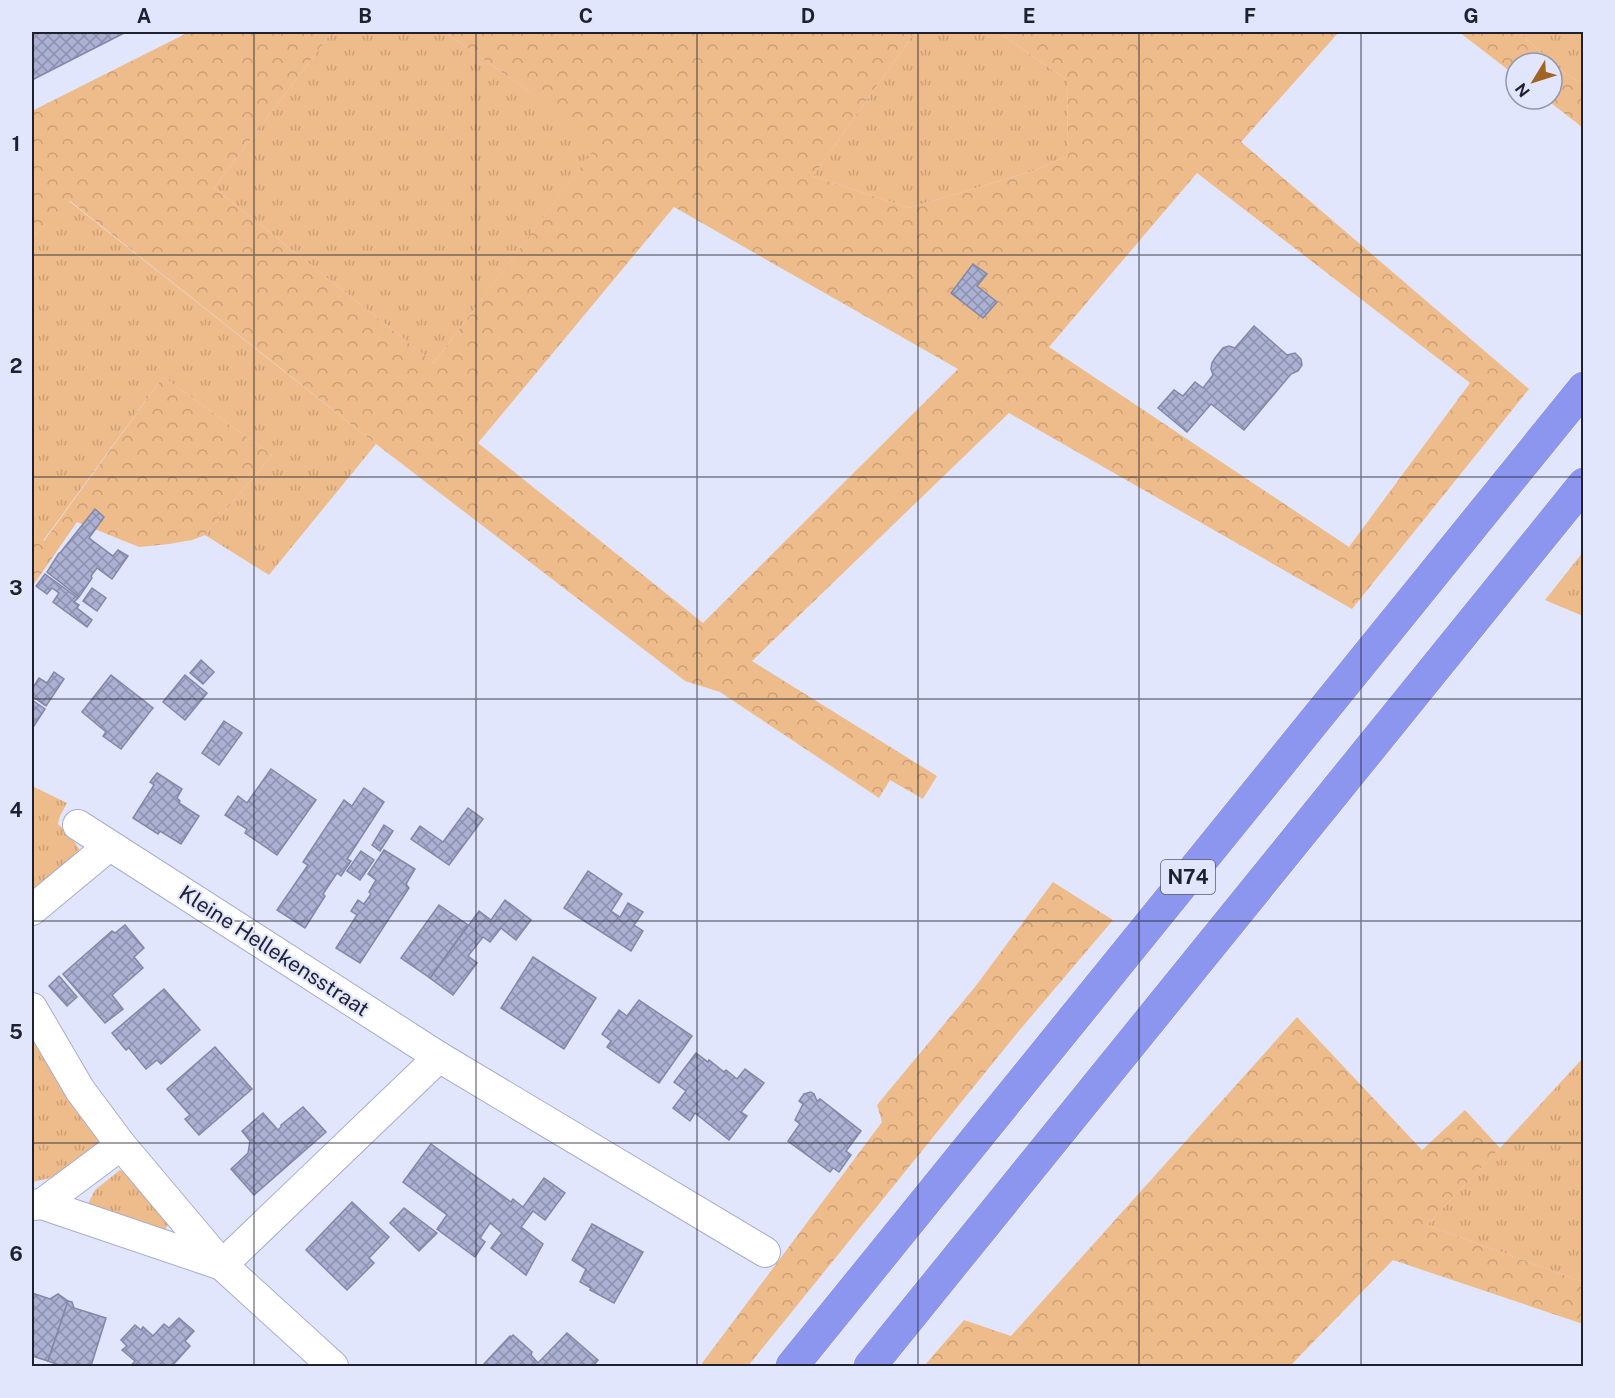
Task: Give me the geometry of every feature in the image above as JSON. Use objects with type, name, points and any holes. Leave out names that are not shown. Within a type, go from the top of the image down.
[{"type":"highway","name":"N74","points":[[792,1366],[1584,388]]},
{"type":"highway","name":"N74","points":[[870,1366],[1584,484]]},
{"type":"street","name":"Kleine Hellekensstraat","points":[[78,825],[439,1057],[765,1252]]},
{"type":"street","points":[[32,910],[109,846]]},
{"type":"street","points":[[32,1008],[80,1090],[121,1145],[222,1265],[333,1366]]},
{"type":"street","points":[[222,1265],[439,1057]]},
{"type":"street","points":[[37,1204],[121,1145]]},
{"type":"street","points":[[37,1204],[222,1265]]},
{"type":"green space","points":[[189,32],[332,32],[214,188],[434,363],[595,148],[527,90],[445,32],[915,32],[813,176],[909,208],[1033,171],[1068,156],[1067,80],[998,32],[1339,32],[1241,142],[1529,389],[1352,609],[1009,413],[752,661],[937,776],[923,799],[890,780],[879,798],[720,692],[685,681],[376,444],[70,201],[32,238],[32,111]],"holes":[[[1197,173],[1470,383],[1349,547],[1049,347]],[[674,207],[958,369],[703,623],[478,443]]]},
{"type":"green space","points":[[332,32],[445,32],[527,90],[596,147],[434,363],[214,188]]},
{"type":"green space","points":[[915,32],[998,32],[1067,80],[1068,156],[1033,171],[909,208],[813,176]]},
{"type":"green space","points":[[1459,32],[1518,32],[1540,51],[1504,51],[1504,67]]},
{"type":"green space","points":[[1518,32],[1583,32],[1583,83],[1564,72],[1564,51],[1540,51]]},
{"type":"green space","points":[[1564,72],[1583,83],[1583,128],[1561,111],[1564,111]]},
{"type":"green space","points":[[69,201],[376,444],[269,575],[205,535],[272,455],[163,377],[43,541],[32,533],[32,238]]},
{"type":"green space","points":[[163,377],[272,455],[205,535],[192,540],[139,547],[77,522],[32,587],[32,533],[44,541]]},
{"type":"green space","points":[[1583,552],[1584,616],[1545,600]]},
{"type":"green space","points":[[32,786],[67,803],[58,824],[70,835],[79,849],[77,860],[32,897]]},
{"type":"green space","points":[[1053,882],[1113,920],[1018,1032],[748,1366],[700,1366],[882,1122],[877,1105],[975,987]]},
{"type":"green space","points":[[1297,1017],[1422,1150],[1465,1110],[1500,1148],[1427,1225],[1583,1282],[1583,1324],[1393,1260],[1290,1366],[924,1366],[964,1320],[1011,1336]]},
{"type":"green space","points":[[32,1032],[95,1133],[99,1144],[73,1173],[32,1182]]},
{"type":"green space","points":[[1583,1058],[1583,1282],[1427,1225],[1500,1148]]},
{"type":"green space","points":[[120,1170],[129,1175],[170,1221],[164,1232],[88,1204],[95,1190]]},
{"type":"building","points":[[32,32],[126,32],[32,80]]},
{"type":"building","points":[[973,264],[987,274],[977,286],[997,302],[983,318],[951,293]]},
{"type":"building","points":[[1254,326],[1287,355],[1295,353],[1301,359],[1302,365],[1298,371],[1291,374],[1244,430],[1211,404],[1187,432],[1158,408],[1174,390],[1183,396],[1195,382],[1203,388],[1213,375],[1212,363],[1223,348],[1229,346],[1235,348]]},
{"type":"building","points":[[95,509],[104,517],[89,538],[113,556],[118,550],[128,556],[112,579],[97,568],[79,597],[47,572],[59,553]]},
{"type":"building","points":[[45,574],[78,598],[74,602],[79,605],[77,608],[92,620],[87,627],[53,602],[59,593],[52,588],[47,594],[36,586]]},
{"type":"building","points":[[92,588],[106,598],[97,611],[83,601]]},
{"type":"building","points":[[201,660],[214,672],[203,684],[190,673]]},
{"type":"building","points":[[54,672],[64,679],[46,706],[32,696],[32,689],[39,678],[47,683]]},
{"type":"building","points":[[111,675],[153,708],[121,749],[103,736],[106,732],[82,712]]},
{"type":"building","points":[[185,675],[207,693],[185,720],[163,702]]},
{"type":"building","points":[[32,700],[45,709],[32,729]]},
{"type":"building","points":[[224,721],[242,733],[219,765],[202,753]]},
{"type":"building","points":[[271,769],[316,800],[277,855],[245,833],[247,829],[225,815],[238,796],[247,803]]},
{"type":"building","points":[[157,773],[182,789],[177,798],[179,803],[199,816],[181,844],[160,831],[158,834],[133,818],[154,785],[150,782]]},
{"type":"building","points":[[364,788],[384,802],[347,859],[351,861],[341,876],[337,873],[305,928],[277,910],[308,865],[303,862],[344,800],[352,806]]},
{"type":"building","points":[[468,808],[483,819],[449,865],[411,839],[420,826],[443,842]]},
{"type":"building","points":[[384,825],[393,831],[380,851],[372,845]]},
{"type":"building","points":[[384,850],[415,869],[406,884],[409,888],[360,963],[336,948],[357,915],[351,911],[358,900],[364,904],[371,894],[369,892],[376,880],[368,874]]},
{"type":"building","points":[[361,851],[374,860],[360,880],[347,871]]},
{"type":"building","points":[[588,871],[622,894],[611,911],[620,917],[628,903],[643,912],[634,925],[643,931],[631,951],[564,908]]},
{"type":"building","points":[[505,900],[531,920],[516,940],[501,928],[490,942],[483,937],[468,956],[477,963],[453,995],[430,978],[479,911],[491,920]]},
{"type":"building","points":[[439,905],[468,925],[430,978],[401,958]]},
{"type":"building","points":[[125,925],[144,948],[134,957],[143,968],[112,995],[123,1009],[105,1023],[63,974],[112,931],[115,933]]},
{"type":"building","points":[[533,957],[596,998],[564,1049],[501,1008]]},
{"type":"building","points":[[59,976],[77,997],[67,1006],[49,986]]},
{"type":"building","points":[[164,989],[200,1030],[161,1064],[157,1060],[146,1069],[129,1048],[126,1050],[112,1033]]},
{"type":"building","points":[[639,1000],[692,1036],[659,1083],[607,1047],[611,1041],[602,1034],[619,1010],[627,1016]]},
{"type":"building","points":[[215,1047],[252,1089],[199,1135],[185,1119],[190,1115],[167,1089]]},
{"type":"building","points":[[696,1053],[737,1079],[745,1069],[764,1083],[741,1112],[747,1116],[729,1140],[695,1113],[690,1121],[673,1108],[686,1091],[674,1082]]},
{"type":"building","points":[[811,1092],[817,1101],[820,1099],[861,1131],[846,1151],[851,1155],[839,1172],[833,1168],[830,1172],[788,1141],[800,1124],[795,1120],[803,1104],[799,1101],[804,1094]]},
{"type":"building","points":[[303,1107],[326,1132],[254,1195],[231,1169],[248,1153],[250,1141],[242,1131],[263,1113],[278,1130]]},
{"type":"building","points":[[431,1144],[511,1202],[513,1199],[523,1207],[544,1178],[565,1193],[545,1220],[533,1211],[521,1227],[543,1244],[526,1275],[491,1248],[502,1233],[490,1223],[480,1238],[485,1242],[475,1257],[437,1229],[447,1215],[403,1182]]},
{"type":"building","points":[[352,1202],[389,1237],[369,1258],[374,1263],[347,1290],[306,1250]]},
{"type":"building","points":[[404,1208],[437,1233],[419,1251],[390,1223]]},
{"type":"building","points":[[592,1224],[643,1252],[614,1303],[580,1282],[586,1269],[572,1260]]},
{"type":"building","points":[[32,1293],[50,1299],[58,1294],[68,1301],[48,1361],[32,1356]]},
{"type":"building","points":[[68,1301],[72,1302],[74,1308],[106,1318],[91,1366],[59,1366],[48,1361]]},
{"type":"building","points":[[179,1318],[194,1331],[185,1341],[190,1346],[172,1366],[131,1366],[135,1361],[122,1350],[127,1346],[121,1340],[135,1325],[141,1330],[143,1327],[153,1336],[164,1324],[169,1328]]},
{"type":"building","points":[[567,1333],[598,1360],[593,1366],[482,1366],[510,1336],[513,1335],[532,1352],[531,1355],[538,1363]]}]
